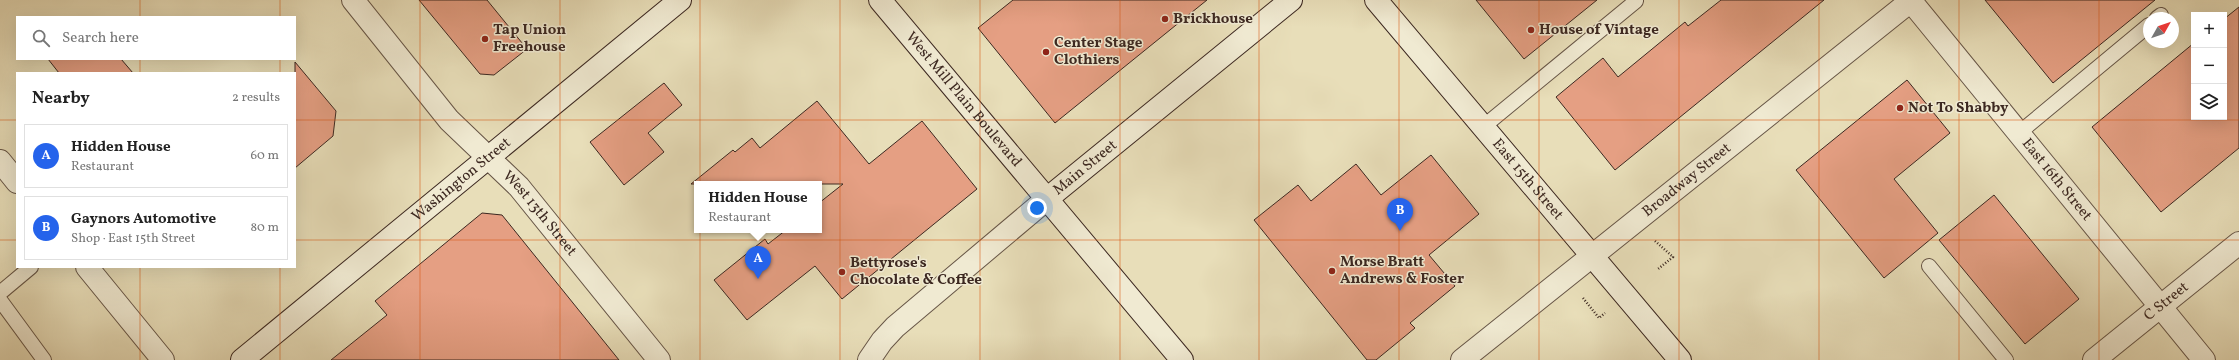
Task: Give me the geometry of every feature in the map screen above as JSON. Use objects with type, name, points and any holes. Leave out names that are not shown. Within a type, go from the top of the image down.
[{"type":"street","name":"West 13th Street","points":[[353,0],[449,120],[519,188],[659,360]]},
{"type":"street","name":"Washington Street","points":[[242,360],[680,0]]},
{"type":"street","name":"West Mill Plain Boulevard","points":[[880,0],[1048,198],[1182,360]]},
{"type":"street","name":"Main Street","points":[[869,360],[882,341],[895,327],[1048,198],[1291,0]]},
{"type":"street","name":"East 15th Street","points":[[1376,0],[1680,360]]},
{"type":"street","name":"East 16th Street","points":[[1911,0],[2204,360]]},
{"type":"street","name":"Broadway Street","points":[[1462,360],[1911,0]]},
{"type":"street","points":[[0,161],[16,181]]},
{"type":"street","name":"C Street","points":[[2094,360],[2239,243]]},
{"type":"street","points":[[88,268],[163,360]]},
{"type":"lane","points":[[1483,127],[1636,1]]},
{"type":"lane","points":[[2019,133],[2143,30]]},
{"type":"lane","points":[[1929,266],[2006,360]]},
{"type":"lane","points":[[0,293],[30,268]]},
{"type":"lane","points":[[0,300],[44,360]]},
{"type":"path","points":[[1653,239],[1673,257],[1658,269]]},
{"type":"path","points":[[1580,295],[1599,318]]},
{"type":"building","name":"Tap Union Freehouse","points":[[419,0],[487,0],[527,49],[494,75],[480,74]]},
{"type":"building","name":"Center Stage Clothiers","points":[[1013,0],[1207,0],[1055,123],[978,28]]},
{"type":"building","name":"House of Vintage","points":[[1476,0],[1597,0],[1524,59]]},
{"type":"building","points":[[1721,0],[1824,0],[1615,170],[1556,97],[1603,58],[1618,77],[1685,22],[1688,26]]},
{"type":"building","points":[[1985,0],[2155,0],[2053,83]]},
{"type":"building","points":[[2239,7],[2239,148],[2161,212],[2092,127],[2191,45],[2191,120],[2227,120],[2227,17]]},
{"type":"building","points":[[49,60],[122,60],[132,72],[58,72]]},
{"type":"building","points":[[295,62],[336,111],[333,136],[296,167],[296,72]]},
{"type":"building","points":[[1907,80],[1950,133],[1894,179],[1938,233],[1884,278],[1796,170]]},
{"type":"building","points":[[664,83],[682,105],[648,133],[664,152],[624,185],[590,142]]},
{"type":"building","points":[[817,101],[869,164],[922,121],[977,189],[842,299],[815,266],[747,320],[714,280],[765,239],[768,244],[782,233],[822,233],[822,201],[843,184],[822,184],[822,181],[695,181],[733,150],[735,152],[752,138],[760,148]]},
{"type":"building","points":[[1431,155],[1479,214],[1429,255],[1455,286],[1410,323],[1415,328],[1376,360],[1367,360],[1254,220],[1298,185],[1311,201],[1356,164],[1381,195]]},
{"type":"building","points":[[1994,195],[2079,299],[2025,344],[1939,240]]},
{"type":"building","points":[[482,213],[502,215],[619,360],[331,360],[387,315],[375,301]]},
{"type":"place","name":"Brickhouse","points":[[1165,19]]},
{"type":"place","name":"House of Vintage","points":[[1531,30]]},
{"type":"place","name":"Tap Union Freehouse","points":[[485,39]]},
{"type":"place","name":"Center Stage Clothiers","points":[[1046,52]]},
{"type":"place","name":"Not To Shabby","points":[[1900,108]]},
{"type":"place","name":"Gaynors Automotive","points":[[1400,231]]},
{"type":"place","name":"Morse Bratt Andrews & Foster","points":[[1332,271]]},
{"type":"place","name":"Bettyrose's Chocolate & Coffee","points":[[842,272]]},
{"type":"place","name":"Hidden House","points":[[758,279]]}]
